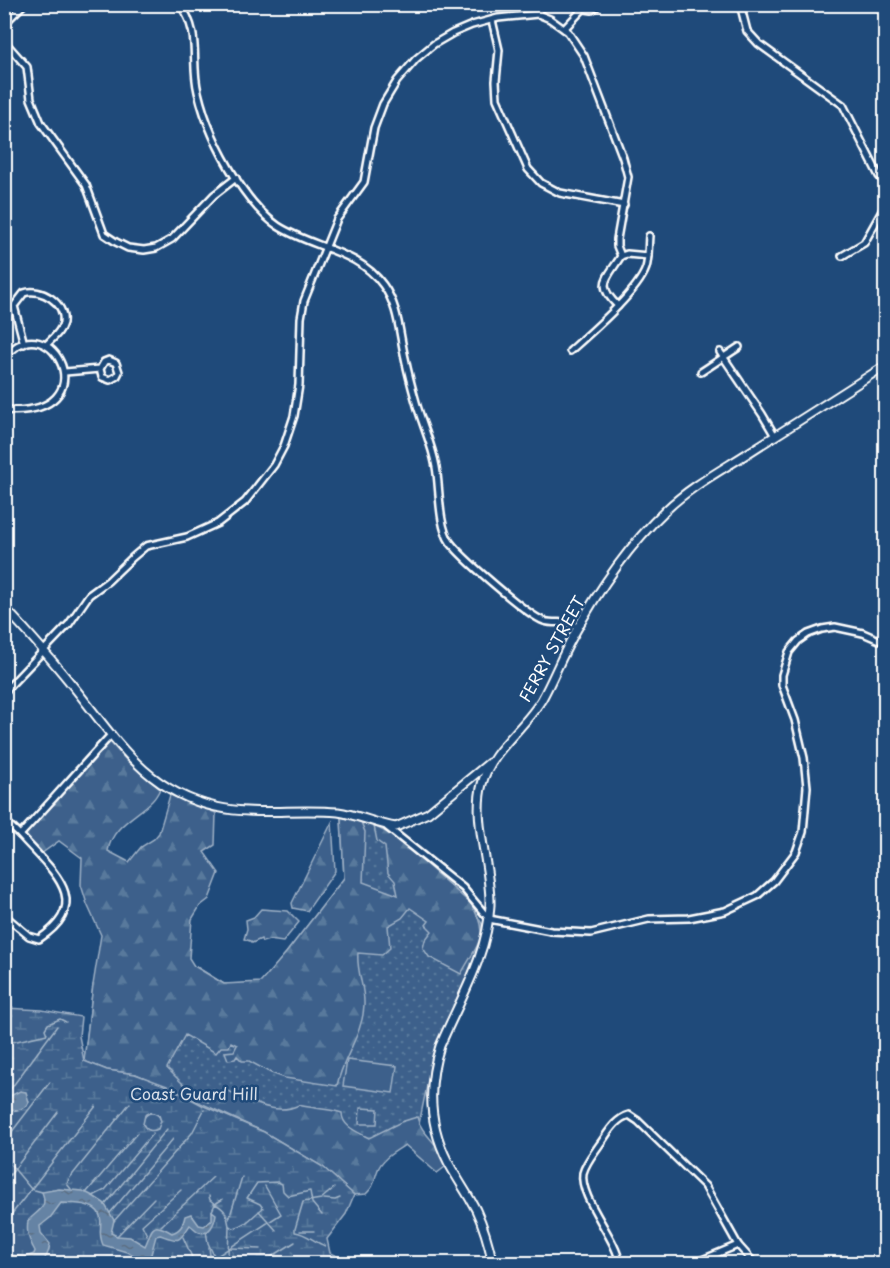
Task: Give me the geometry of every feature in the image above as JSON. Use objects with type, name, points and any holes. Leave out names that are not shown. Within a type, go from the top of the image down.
[{"type":"street","points":[[4,24],[24,4]]},
{"type":"street","points":[[180,4],[196,43],[197,90],[206,120],[236,178],[259,210],[286,231],[352,258],[365,266],[390,295],[399,321],[405,359],[417,403],[434,454],[445,530],[451,544],[516,603],[535,617],[545,622],[570,623],[578,628]]},
{"type":"street","points":[[538,14],[540,4]]},
{"type":"street","points":[[564,29],[582,6],[592,10],[600,4]]},
{"type":"street","points":[[740,4],[747,31],[759,44],[843,105],[879,176],[885,183]]},
{"type":"street","points":[[4,692],[69,624],[89,595],[146,546],[187,537],[218,523],[239,507],[264,479],[278,458],[292,425],[299,385],[300,326],[303,308],[337,219],[364,182],[374,128],[382,104],[416,58],[434,44],[453,33],[492,20],[521,14],[538,14],[564,29],[575,40],[584,56],[628,177],[617,239],[621,256]]},
{"type":"street","points":[[492,20],[499,50],[497,99],[528,169],[542,183],[560,193],[624,206]]},
{"type":"street","points":[[4,41],[27,67],[34,109],[41,123],[86,184],[104,234],[116,242],[128,248],[144,250],[156,248],[172,239],[214,195],[236,178]]},
{"type":"street","points":[[842,256],[864,243],[885,204]]},
{"type":"street","points":[[570,351],[618,306],[641,279],[647,265],[649,236]]},
{"type":"street","points":[[618,306],[607,295],[605,282],[621,256],[627,254],[648,256]]},
{"type":"street","points":[[24,344],[14,306],[24,293],[34,291],[51,298],[63,317],[60,330],[46,345]]},
{"type":"street","points":[[4,358],[14,348],[24,344],[36,342],[46,345],[58,357],[65,379],[62,390],[52,400],[28,410],[4,410]]},
{"type":"street","points":[[701,372],[722,355],[740,347]]},
{"type":"street","points":[[722,355],[775,436]]},
{"type":"street","name":"FERRY STREET","points":[[493,1263],[478,1213],[449,1163],[439,1140],[432,1116],[431,1089],[440,1046],[480,955],[489,919],[488,871],[479,804],[482,782],[494,760],[540,701],[578,628],[619,565],[665,510],[699,484],[885,365]]},
{"type":"street","points":[[64,372],[100,369]]},
{"type":"street","points":[[4,607],[43,651],[123,751],[150,776],[170,789],[199,802],[240,811],[340,812],[396,827],[422,818],[494,760]]},
{"type":"street","points":[[381,823],[463,888],[489,919],[551,931],[591,933],[649,920],[708,916],[742,905],[774,881],[796,852],[803,832],[807,787],[804,758],[795,720],[782,685],[782,675],[789,652],[808,634],[828,628],[845,628],[885,643]]},
{"type":"street","points":[[20,835],[111,735]]},
{"type":"street","points":[[4,820],[52,871],[66,894],[67,906],[58,924],[39,939],[29,936],[4,915]]},
{"type":"street","points":[[620,1263],[616,1250],[585,1188],[583,1175],[589,1160],[615,1123],[629,1115],[705,1186],[738,1245],[754,1263]]},
{"type":"street","points":[[692,1263],[738,1245]]},
{"type":"green space","points":[[110,742],[127,761],[160,789],[152,801],[119,828],[110,842],[108,851],[129,862],[141,847],[159,833],[170,795],[216,813],[215,845],[204,852],[219,873],[209,899],[200,906],[192,919],[189,958],[194,966],[224,984],[261,982],[344,878],[341,817],[361,822],[365,832],[363,882],[398,895],[395,881],[388,873],[385,847],[377,841],[374,826],[394,836],[471,904],[480,924],[480,940],[461,974],[429,957],[423,948],[425,940],[432,931],[426,925],[429,921],[410,908],[402,918],[388,926],[390,948],[382,955],[358,953],[364,998],[363,1016],[337,1086],[285,1078],[249,1061],[242,1061],[237,1056],[235,1059],[228,1060],[225,1052],[234,1051],[237,1045],[231,1042],[229,1047],[221,1047],[216,1053],[185,1035],[167,1068],[194,1093],[191,1099],[136,1074],[107,1070],[84,1061],[101,935],[81,885],[82,858],[59,841],[38,856],[20,835],[103,743]]},
{"type":"green space","name":"Coast Guard Hill","points":[[341,817],[371,824],[394,836],[471,904],[482,924],[482,942],[479,951],[434,1052],[419,1124],[329,1167],[283,1195],[69,1189],[93,985],[197,967],[224,984],[261,983],[344,878]]},
{"type":"green space","points":[[332,822],[335,871],[307,911],[293,908],[292,903]]},
{"type":"green space","points":[[261,909],[288,911],[299,922],[283,942],[269,940],[262,942],[261,939],[252,943],[244,939],[247,929],[246,920],[254,917]]},
{"type":"green space","points":[[5,1008],[42,1010],[81,1017],[79,1036],[84,1061],[107,1070],[135,1074],[167,1086],[204,1106],[264,1132],[323,1167],[354,1195],[346,1214],[327,1239],[330,1253],[351,1263],[5,1264]],"holes":[[[151,1112],[159,1115],[161,1121],[158,1129],[151,1131],[147,1129],[143,1124],[145,1115]]]},
{"type":"green space","points":[[347,1060],[397,1066],[393,1093],[343,1086]]},
{"type":"green space","points":[[228,1091],[271,1108],[290,1108],[299,1105],[342,1113],[348,1125],[369,1138],[401,1122],[417,1117],[423,1130],[441,1153],[445,1167],[437,1173],[405,1145],[388,1156],[382,1163],[366,1194],[354,1195],[323,1167],[264,1132],[194,1100],[197,1095],[208,1102],[218,1093]]},
{"type":"green space","points":[[360,1108],[378,1109],[377,1124],[359,1124]]},
{"type":"green space","points":[[148,1113],[156,1113],[161,1118],[159,1129],[148,1131],[143,1126],[143,1118]]},
{"type":"water","points":[[20,1091],[26,1092],[29,1102],[27,1106],[10,1110],[5,1105],[8,1097]]},
{"type":"water","points":[[59,1189],[83,1191],[104,1203],[114,1220],[111,1233],[130,1237],[145,1246],[153,1228],[160,1227],[172,1233],[181,1227],[185,1216],[191,1214],[199,1225],[204,1226],[212,1220],[212,1211],[216,1214],[213,1224],[206,1232],[199,1232],[190,1225],[181,1238],[175,1240],[160,1235],[156,1236],[150,1258],[144,1262],[130,1253],[103,1245],[100,1236],[100,1216],[94,1208],[61,1203],[50,1218],[40,1226],[41,1233],[50,1244],[43,1261],[41,1263],[5,1263],[5,1254],[26,1257],[34,1254],[28,1233],[28,1221],[43,1206],[42,1192]]},
{"type":"waterway","points":[[4,1044],[47,1034],[45,1029],[48,1024],[60,1019],[66,1022]]},
{"type":"waterway","points":[[4,1098],[57,1026]]},
{"type":"waterway","points":[[4,1142],[50,1082]]},
{"type":"waterway","points":[[71,1189],[67,1184],[69,1179],[130,1103]]},
{"type":"waterway","points":[[4,1224],[96,1106]]},
{"type":"waterway","points":[[114,1221],[192,1133],[204,1110]]},
{"type":"waterway","points":[[4,1183],[58,1112]]},
{"type":"waterway","points":[[105,1205],[167,1129]]},
{"type":"waterway","points":[[86,1193],[137,1133]]},
{"type":"waterway","points":[[93,1196],[105,1190],[153,1133]]},
{"type":"waterway","points":[[110,1213],[173,1139]]},
{"type":"waterway","points":[[11,1165],[31,1189],[42,1192]]},
{"type":"waterway","points":[[161,1226],[213,1177]]},
{"type":"waterway","points":[[229,1219],[242,1177]]},
{"type":"waterway","points":[[212,1211],[215,1204],[219,1206],[225,1213],[229,1226],[234,1228],[239,1226],[263,1208],[260,1204],[247,1198],[257,1183],[278,1182],[282,1184],[283,1191],[288,1196],[310,1191],[312,1203],[322,1215]]},
{"type":"waterway","points":[[205,1264],[281,1214],[265,1186]]},
{"type":"waterway","points":[[325,1246],[295,1232],[295,1229],[303,1202],[321,1199],[334,1188]]},
{"type":"waterway","points":[[147,1235],[142,1225],[181,1190]]},
{"type":"waterway","points":[[209,1196],[215,1204],[223,1199]]},
{"type":"waterway","points":[[117,1236],[154,1198]]},
{"type":"waterway","points":[[324,1199],[340,1198]]},
{"type":"waterway","points":[[259,1211],[276,1230]]},
{"type":"waterway","points":[[228,1257],[229,1226]]},
{"type":"waterway","points":[[206,1231],[208,1243],[218,1264]]},
{"type":"waterway","points":[[300,1231],[314,1231]]},
{"type":"waterway","points":[[183,1237],[195,1264]]},
{"type":"waterway","points":[[260,1264],[295,1242]]},
{"type":"waterway","points":[[209,1247],[211,1264]]},
{"type":"waterway","points":[[229,1248],[261,1249]]},
{"type":"waterway","points":[[290,1264],[295,1260]]}]
